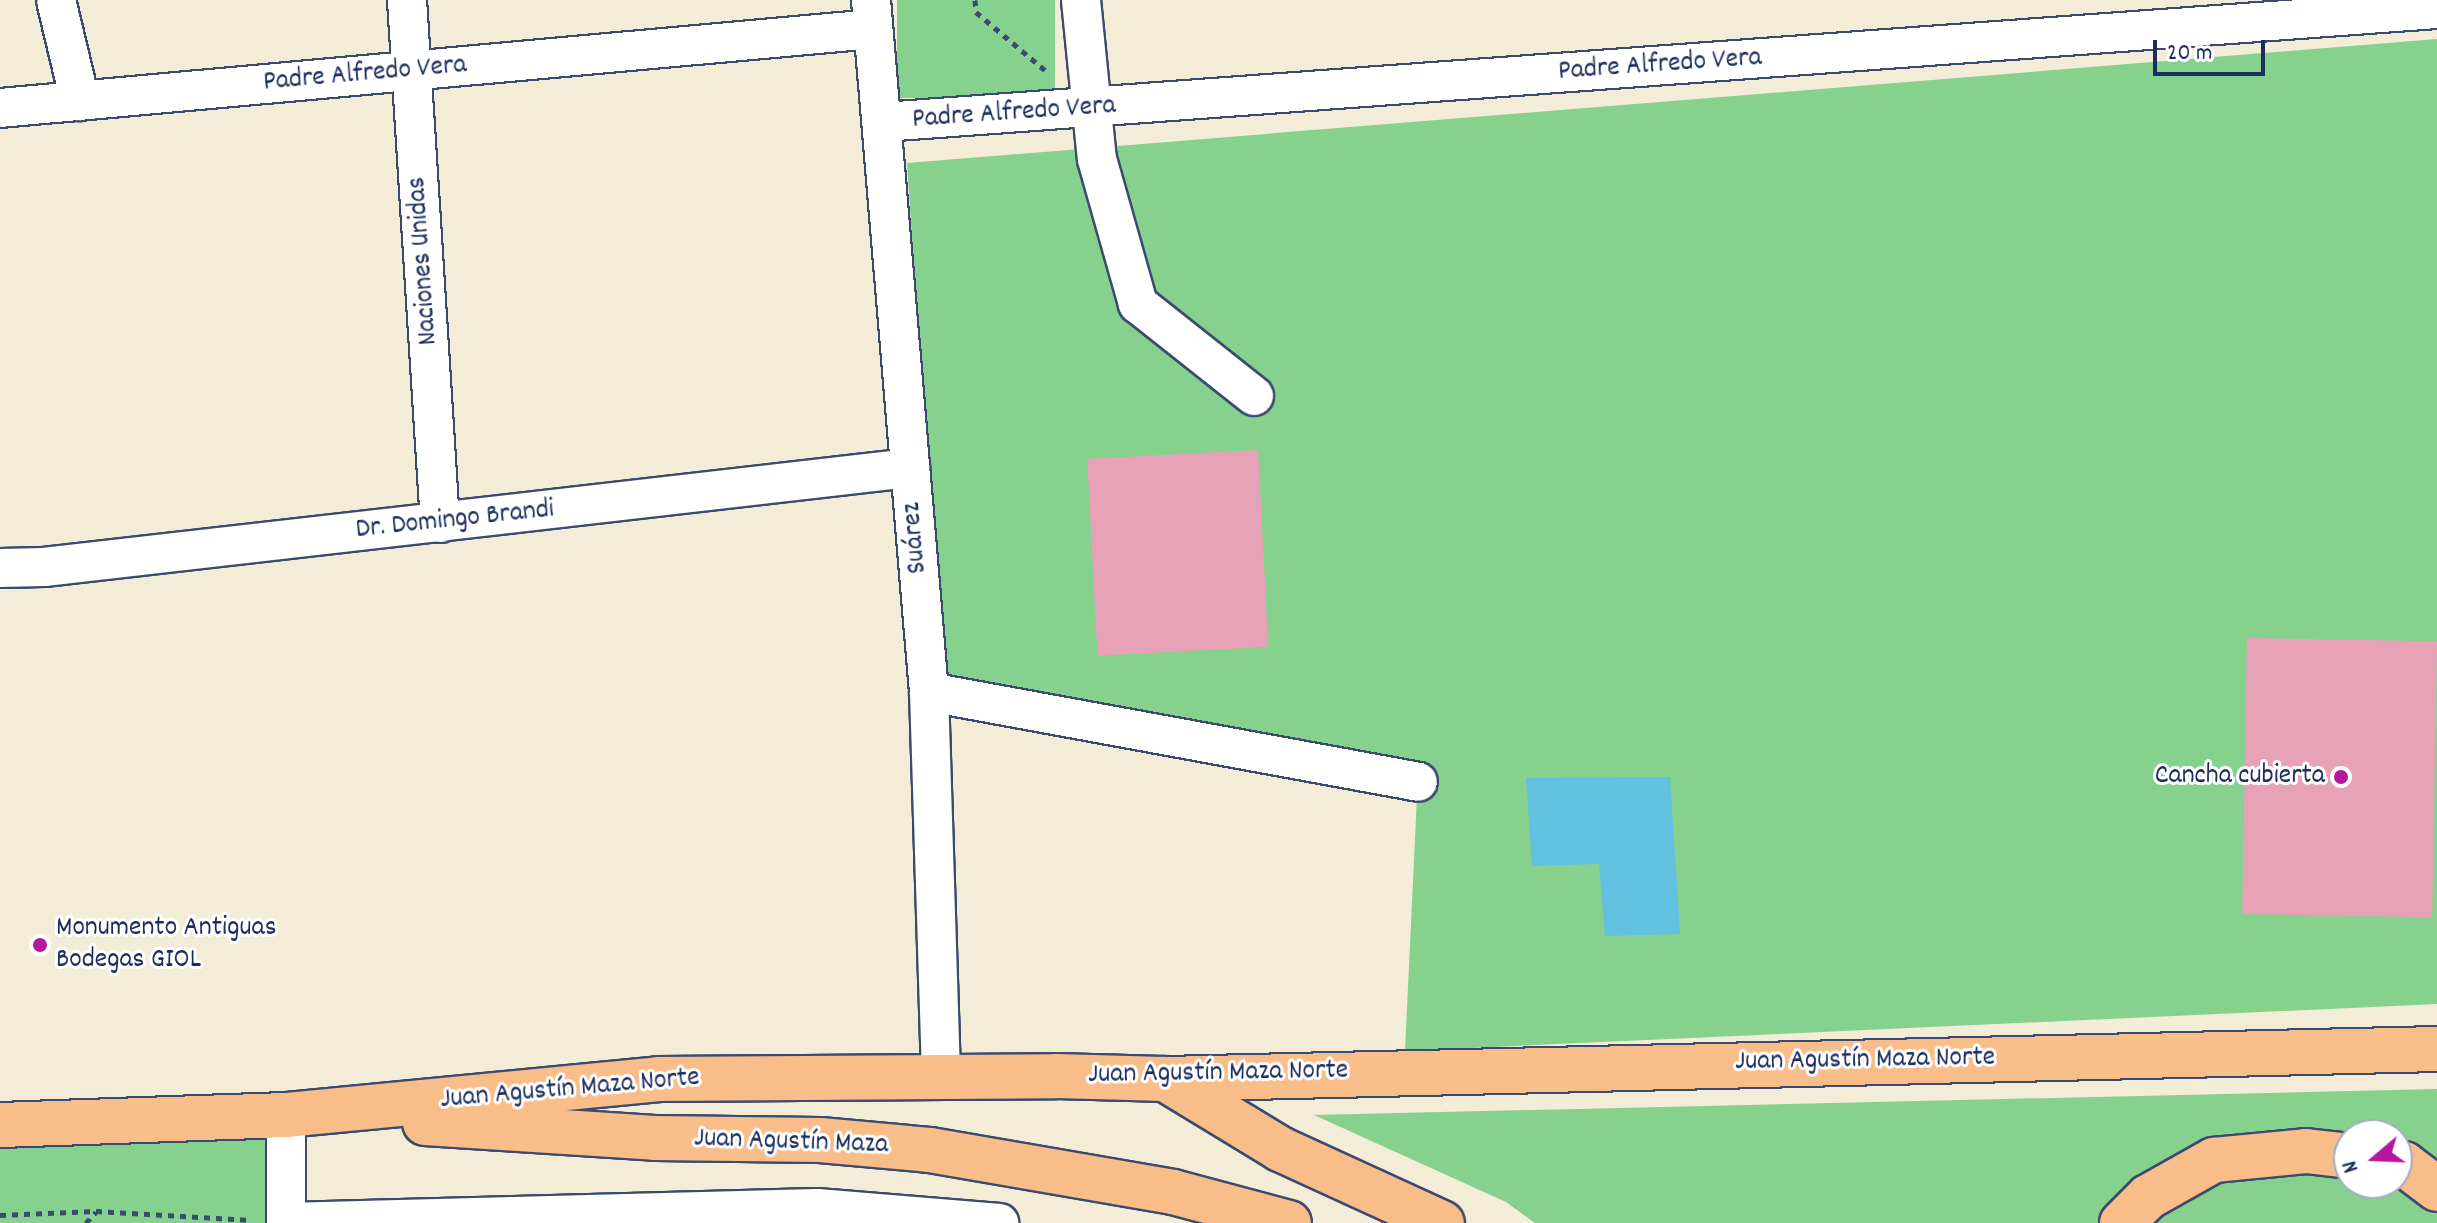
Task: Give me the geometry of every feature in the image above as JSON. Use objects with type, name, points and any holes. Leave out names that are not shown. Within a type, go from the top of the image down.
[{"type":"main road","name":"Juan Agustín Maza Norte","points":[[0,1125],[286,1115],[658,1079],[1056,1076],[1165,1079],[2437,1049]]},
{"type":"main road","points":[[1165,1079],[1280,1149],[1442,1223]]},
{"type":"main road","name":"Juan Agustín Maza","points":[[286,1115],[655,1138],[820,1140],[930,1150],[1173,1192],[1262,1213],[1289,1223]]},
{"type":"main road","points":[[2122,1223],[2148,1197],[2214,1160],[2306,1151],[2333,1154]]},
{"type":"main road","points":[[2413,1171],[2437,1189]]},
{"type":"street","points":[[56,0],[80,101]]},
{"type":"street","name":"Naciones Unidas","points":[[407,0],[440,523]]},
{"type":"street","points":[[1081,0],[1097,159],[1138,304],[1254,396]]},
{"type":"street","name":"Padre Alfredo Vera","points":[[883,122],[1090,109],[2210,13],[2437,9]]},
{"type":"street","name":"Padre Alfredo Vera","points":[[0,108],[411,71],[872,14]]},
{"type":"street","name":"Suárez","points":[[872,14],[929,692],[941,1078]]},
{"type":"street","name":"Dr. Domingo Brandi","points":[[0,568],[60,565],[910,468]]},
{"type":"street","points":[[929,692],[1418,782]]},
{"type":"street","points":[[286,1115],[286,1222],[817,1208],[999,1223]]},
{"type":"path","points":[[975,0],[976,12],[1090,109]]},
{"type":"path","points":[[86,1223],[96,1211]]},
{"type":"path","points":[[0,1215],[96,1211],[286,1222]]},
{"type":"green space","points":[[897,0],[1055,0],[1055,98],[897,98]]},
{"type":"green space","points":[[2437,39],[2437,1004],[1405,1051],[1417,796],[943,713],[907,163]]},
{"type":"green space","points":[[2437,1089],[2437,1223],[1535,1223],[1506,1202],[1314,1115]]},
{"type":"green space","points":[[0,1115],[286,1115],[286,1223],[0,1223]]},
{"type":"water","points":[[1670,777],[1680,934],[1605,936],[1599,864],[1532,866],[1526,778]]},
{"type":"building","points":[[1258,450],[1268,647],[1098,656],[1087,459]]},
{"type":"building","name":"Cancha cubierta","points":[[2247,638],[2437,641],[2432,917],[2242,914]]},
{"type":"place","name":"Cancha cubierta","points":[[2341,777]]},
{"type":"place","name":"Monumento Antiguas Bodegas GIOL","points":[[40,945]]}]
